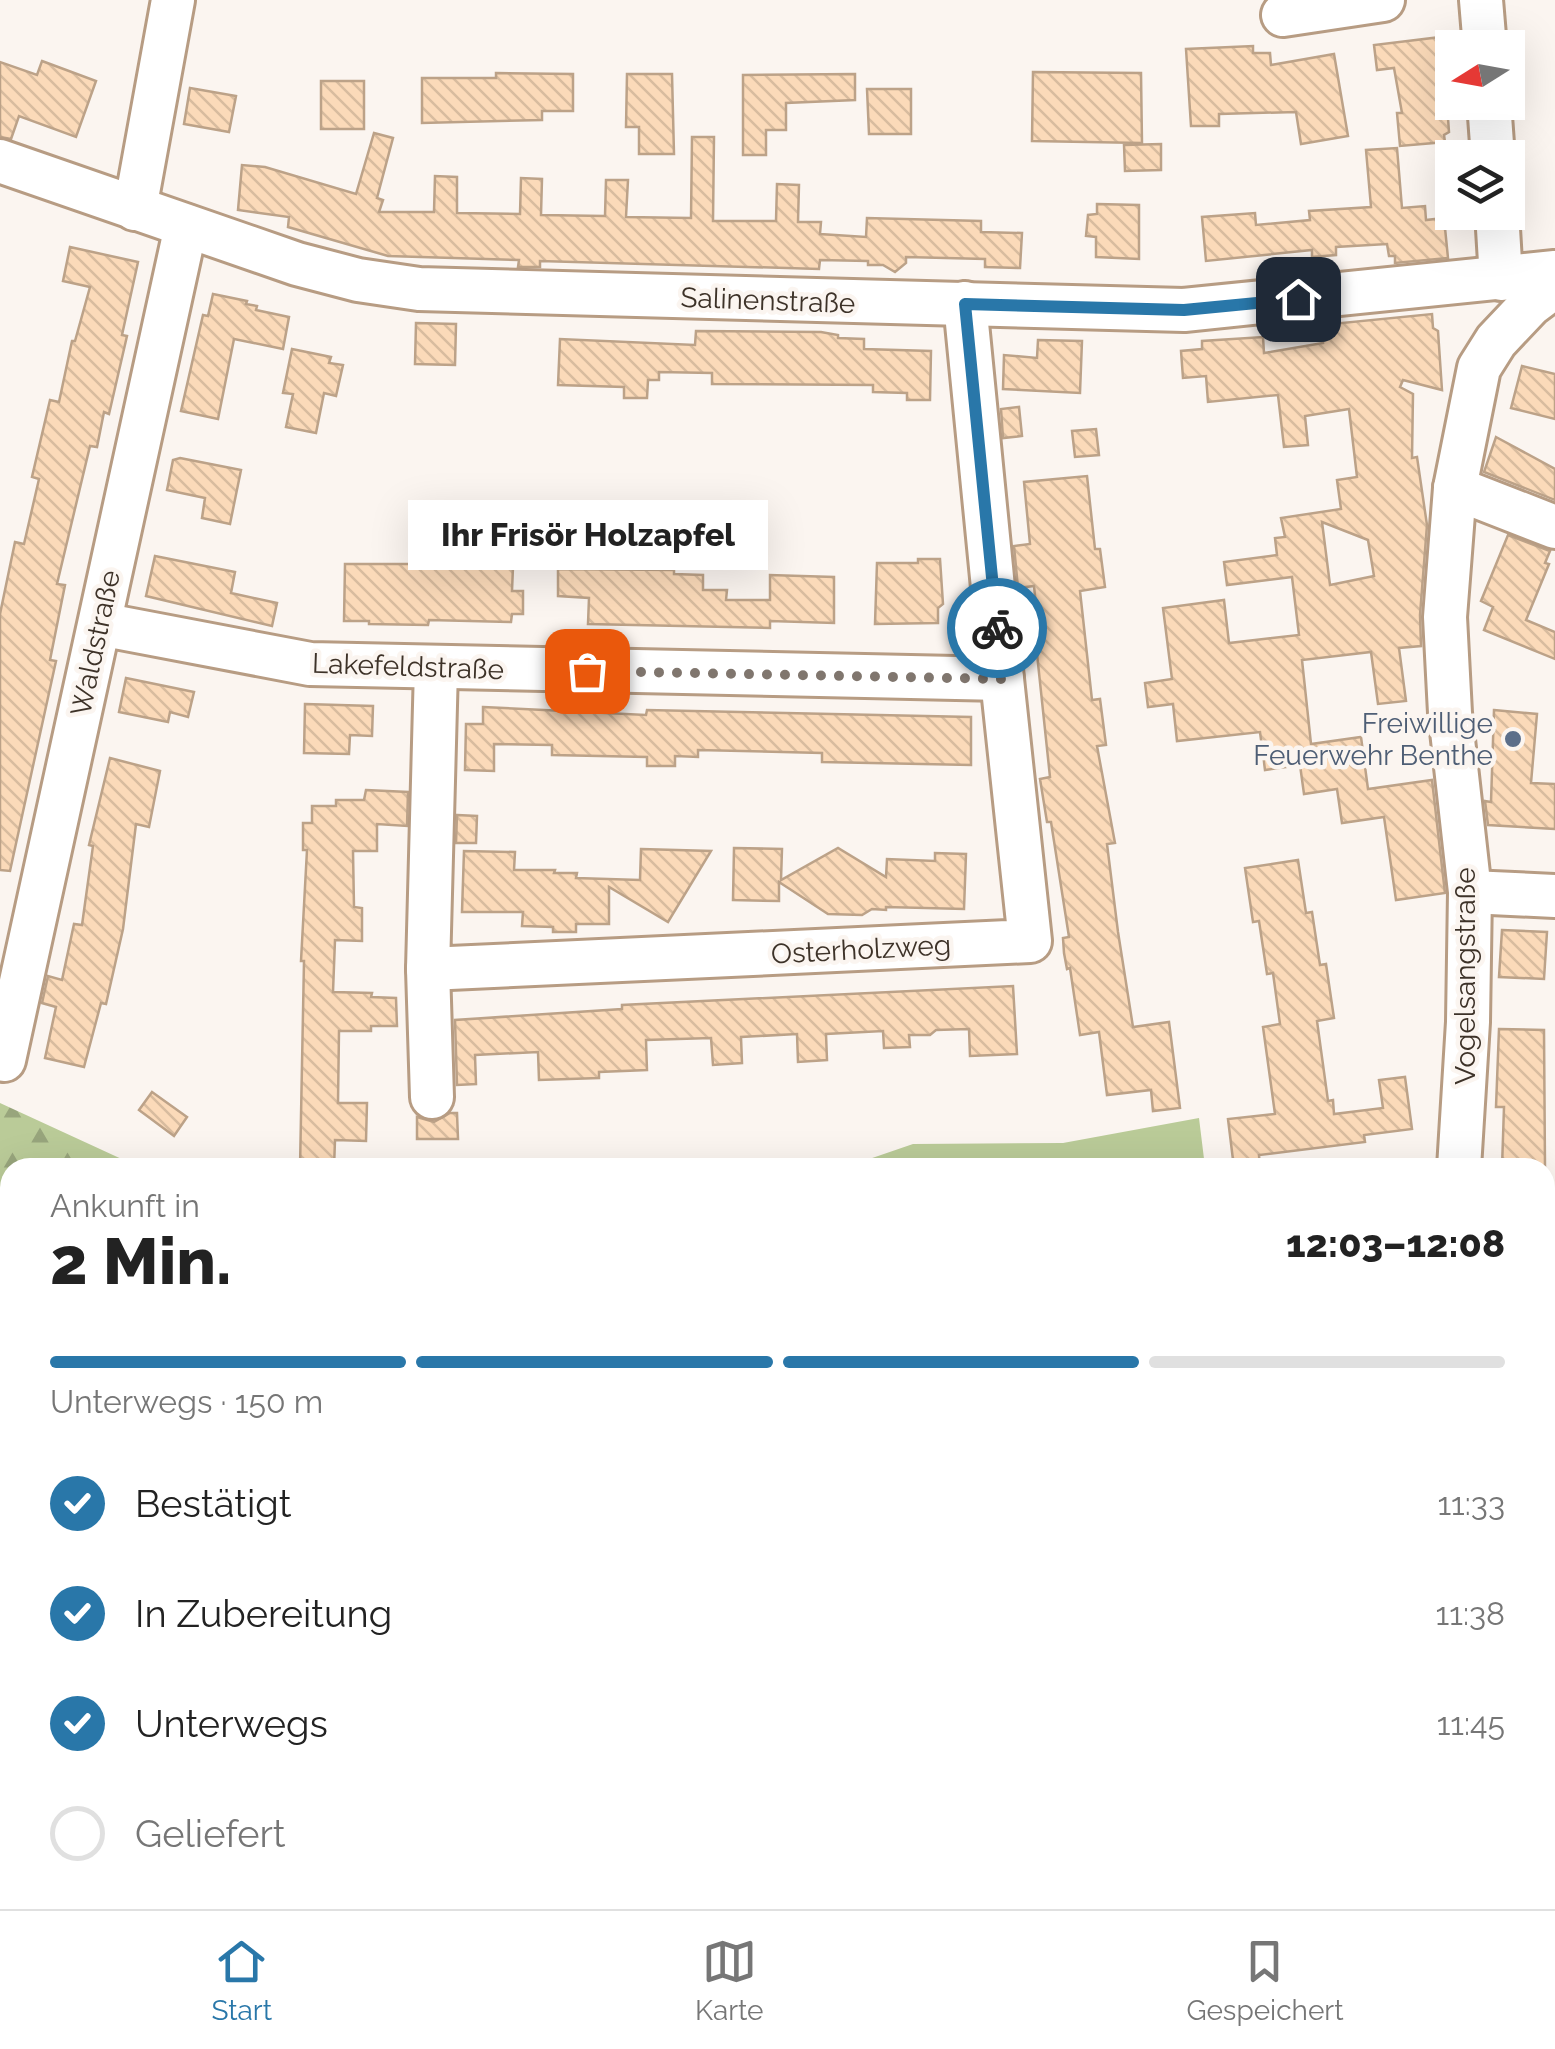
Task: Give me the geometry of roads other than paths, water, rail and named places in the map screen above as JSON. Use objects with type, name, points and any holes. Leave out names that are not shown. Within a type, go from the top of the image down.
[{"type":"street","points":[[134,208],[173,0]]},
{"type":"street","points":[[1283,14],[1383,0]]},
{"type":"street","points":[[1481,0],[1484,30]]},
{"type":"street","name":"Salinenstraße","points":[[0,161],[297,264],[358,280],[419,289],[1184,310],[1555,272]]},
{"type":"street","name":"Waldstraße","points":[[4,1060],[186,226]]},
{"type":"street","name":"Vogelsangstraße","points":[[1460,1158],[1468,1022],[1470,892],[1450,713],[1445,617],[1455,488],[1495,280],[1496,230]]},
{"type":"street","name":"Vogelsangstraße","points":[[1479,368],[1496,341],[1555,286]]},
{"type":"street","points":[[965,304],[1002,679]]},
{"type":"street","points":[[1455,488],[1555,527]]},
{"type":"street","name":"Lakefeldstraße","points":[[100,624],[310,664],[1002,679]]},
{"type":"street","points":[[432,1098],[428,968],[436,668]]},
{"type":"street","name":"Osterholzweg","points":[[428,968],[1030,941],[1002,679]]},
{"type":"street","points":[[1470,892],[1555,896]]},
{"type":"place","name":"Ihr Frisör Holzapfel","points":[[587,671]]},
{"type":"place","name":"Freiwillige Feuerwehr Benthe","points":[[1513,739]]}]
